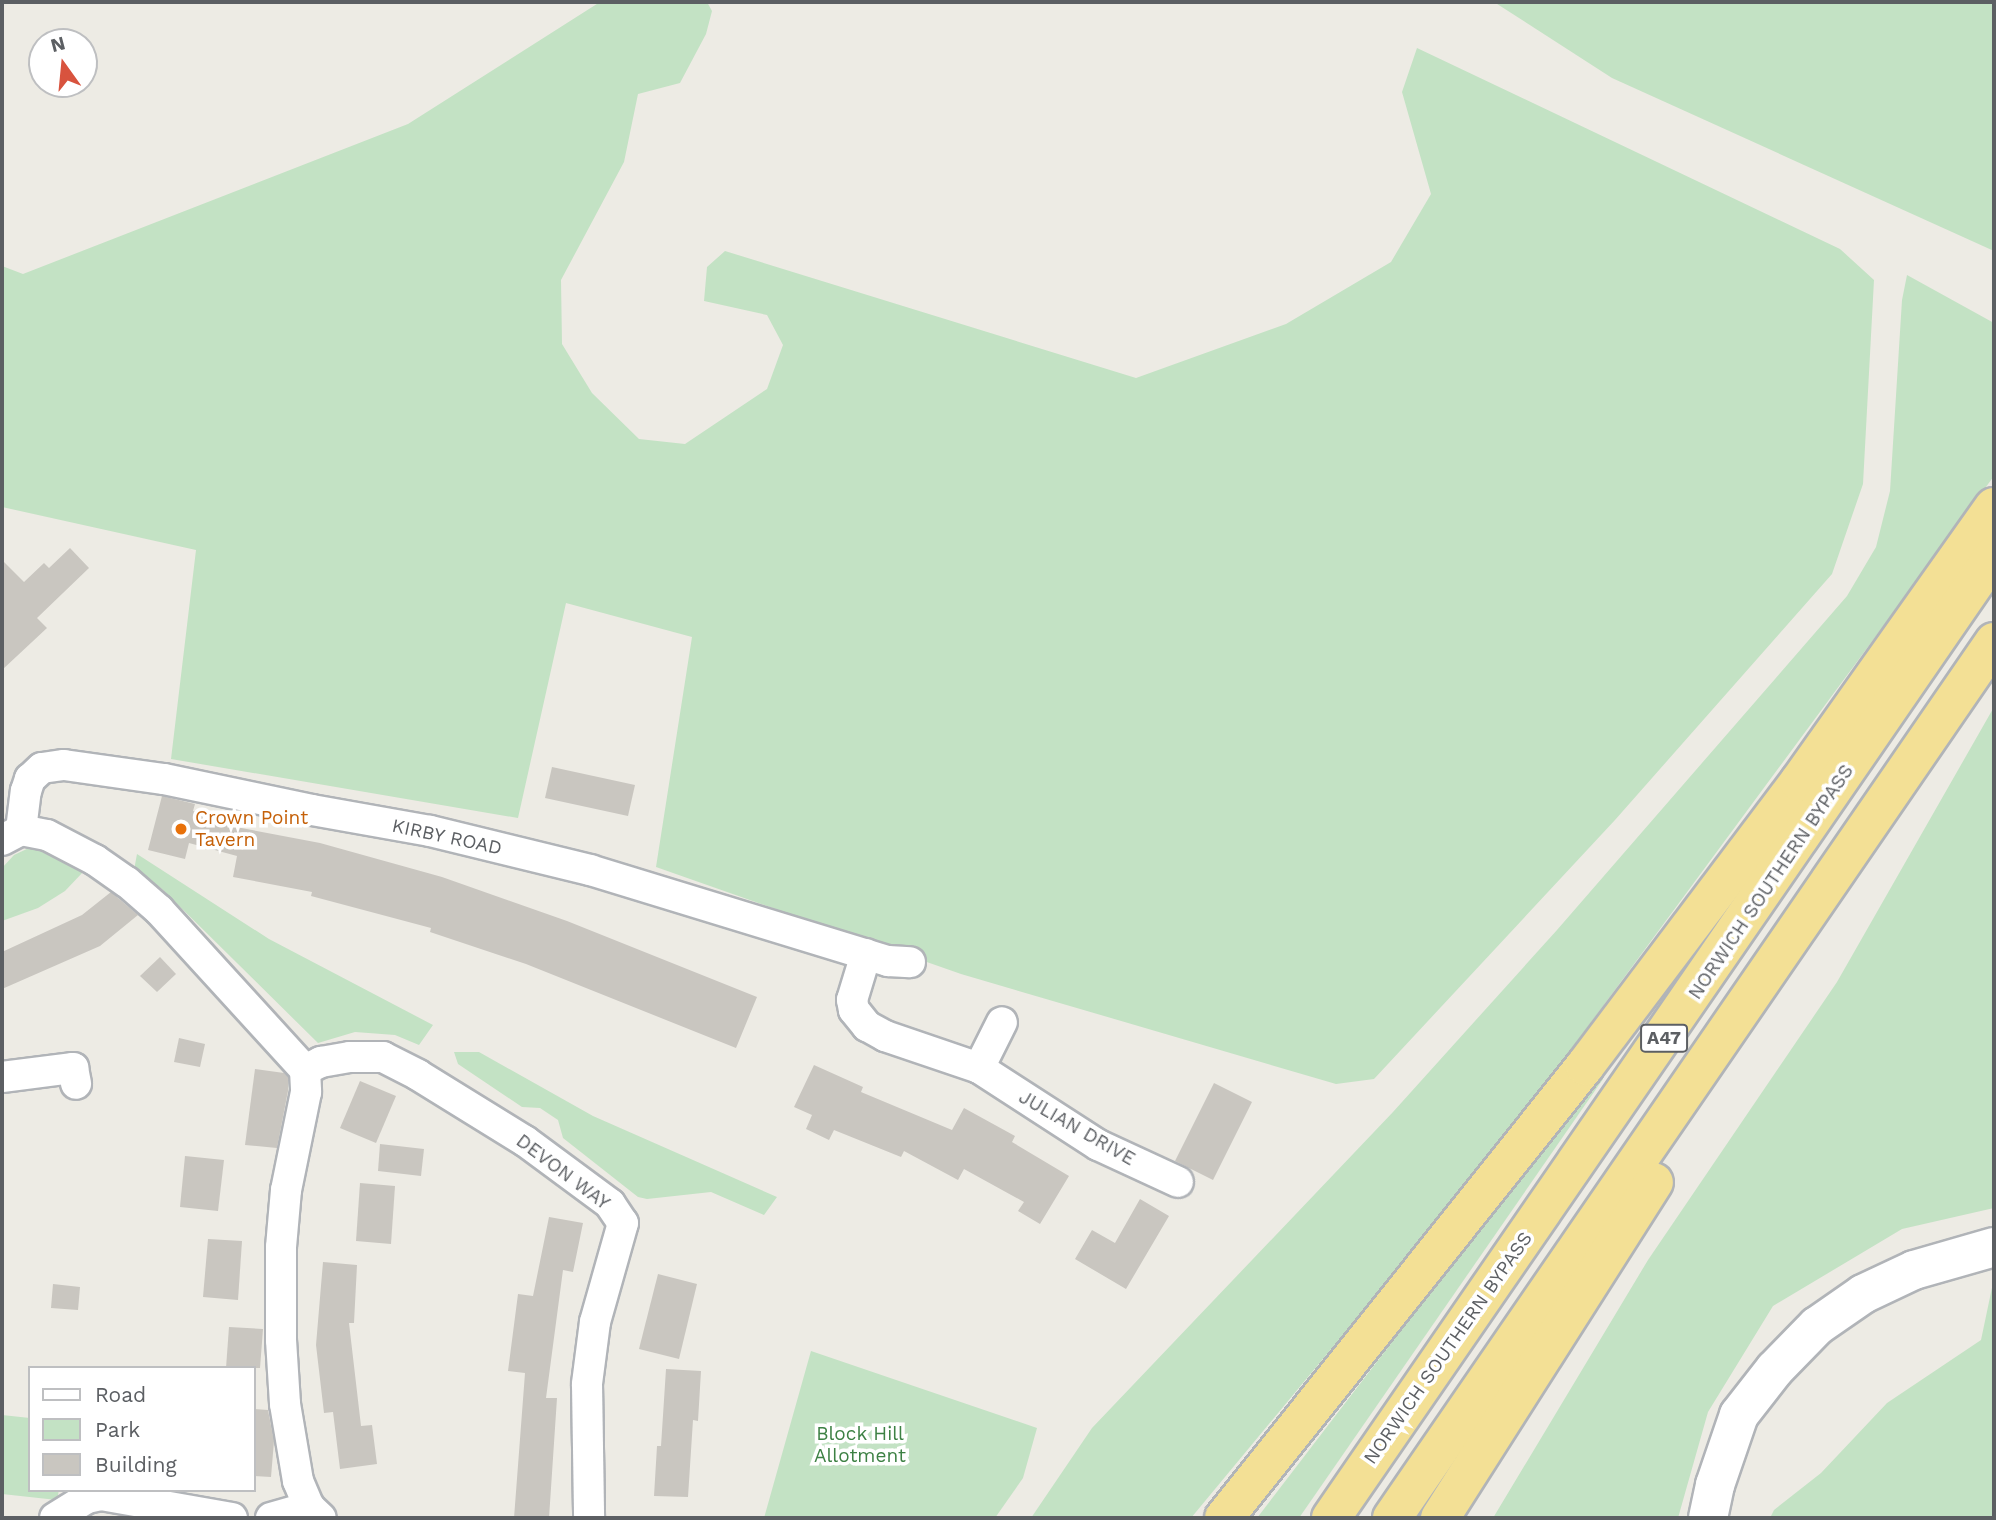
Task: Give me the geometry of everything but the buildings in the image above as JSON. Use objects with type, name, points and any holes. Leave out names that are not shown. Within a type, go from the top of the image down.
[{"type":"highway","name":"A47","points":[[1224,1518],[1586,1066],[1799,782],[1994,507]]},
{"type":"highway","name":"NORWICH SOUTHERN BYPASS","points":[[1331,1518],[1994,555]]},
{"type":"highway","name":"A47","points":[[1392,1518],[1994,642]]},
{"type":"highway","name":"A47","points":[[1440,1518],[1591,1283],[1969,678]]},
{"type":"street","name":"KIRBY ROAD","points":[[11,835],[30,779],[42,768],[64,765],[164,779],[430,831],[590,870],[866,954],[910,962]]},
{"type":"street","points":[[11,835],[47,835],[95,860],[127,882],[159,910],[304,1070],[306,1092],[285,1203],[281,1340],[287,1417],[298,1481],[315,1513],[271,1518]]},
{"type":"street","name":"JULIAN DRIVE","points":[[866,954],[852,1000],[860,1019],[885,1036],[979,1068],[1098,1145],[1178,1182]]},
{"type":"street","points":[[979,1068],[1002,1022]]},
{"type":"street","name":"DEVON WAY","points":[[304,1070],[321,1062],[350,1057],[383,1057],[418,1075],[525,1141],[610,1204],[623,1223],[595,1322],[587,1384],[589,1518]]},
{"type":"street","points":[[2,1077],[73,1068],[76,1084]]},
{"type":"street","points":[[1708,1518],[1715,1485],[1739,1415],[1775,1368],[1817,1326],[1863,1294],[1914,1270],[1994,1247]]},
{"type":"street","points":[[55,1518],[87,1498],[101,1495],[232,1518]]},
{"type":"green space","points":[[600,2],[707,2],[712,11],[706,34],[680,83],[638,94],[624,162],[561,280],[562,344],[592,393],[639,439],[685,444],[767,389],[783,345],[767,315],[704,301],[707,267],[725,251],[1136,378],[1286,324],[1391,262],[1431,194],[1402,92],[1417,48],[1840,249],[1874,280],[1863,484],[1832,574],[1615,820],[1374,1079],[1336,1084],[961,974],[656,867],[692,637],[566,603],[518,818],[171,759],[196,550],[2,507],[2,266],[23,274],[408,124]]},
{"type":"green space","points":[[1494,2],[1994,2],[1994,251],[1612,78]]},
{"type":"green space","points":[[1907,275],[1994,323],[1994,476],[1502,1143],[1191,1518],[1031,1518],[1092,1428],[1393,1112],[1557,930],[1847,596],[1876,547],[1890,491],[1902,300]]},
{"type":"green space","points":[[1994,707],[1994,1208],[1902,1229],[1773,1306],[1708,1412],[1678,1518],[1493,1518],[1648,1260],[1837,982]]},
{"type":"green space","points":[[31,847],[84,871],[65,891],[38,908],[2,921],[2,868],[14,855]]},
{"type":"green space","points":[[137,854],[269,939],[433,1025],[419,1045],[395,1035],[355,1032],[318,1043],[162,889],[134,870]]},
{"type":"green space","points":[[454,1052],[479,1052],[593,1116],[777,1197],[764,1215],[711,1192],[647,1199],[638,1197],[563,1138],[558,1120],[540,1108],[522,1107],[458,1064]]},
{"type":"green space","points":[[1597,1075],[1603,1079],[1299,1518],[1257,1518]]},
{"type":"green space","points":[[1994,1278],[1994,1518],[1770,1518],[1774,1510],[1821,1473],[1887,1403],[1981,1340]]},
{"type":"green space","name":"Block Hill Allotment","points":[[811,1351],[1037,1428],[1023,1478],[995,1518],[764,1518]]},
{"type":"green space","points":[[2,1415],[28,1418],[28,1492],[59,1492],[57,1500],[2,1494]]},
{"type":"place","name":"Crown Point Tavern","points":[[181,829]]}]
